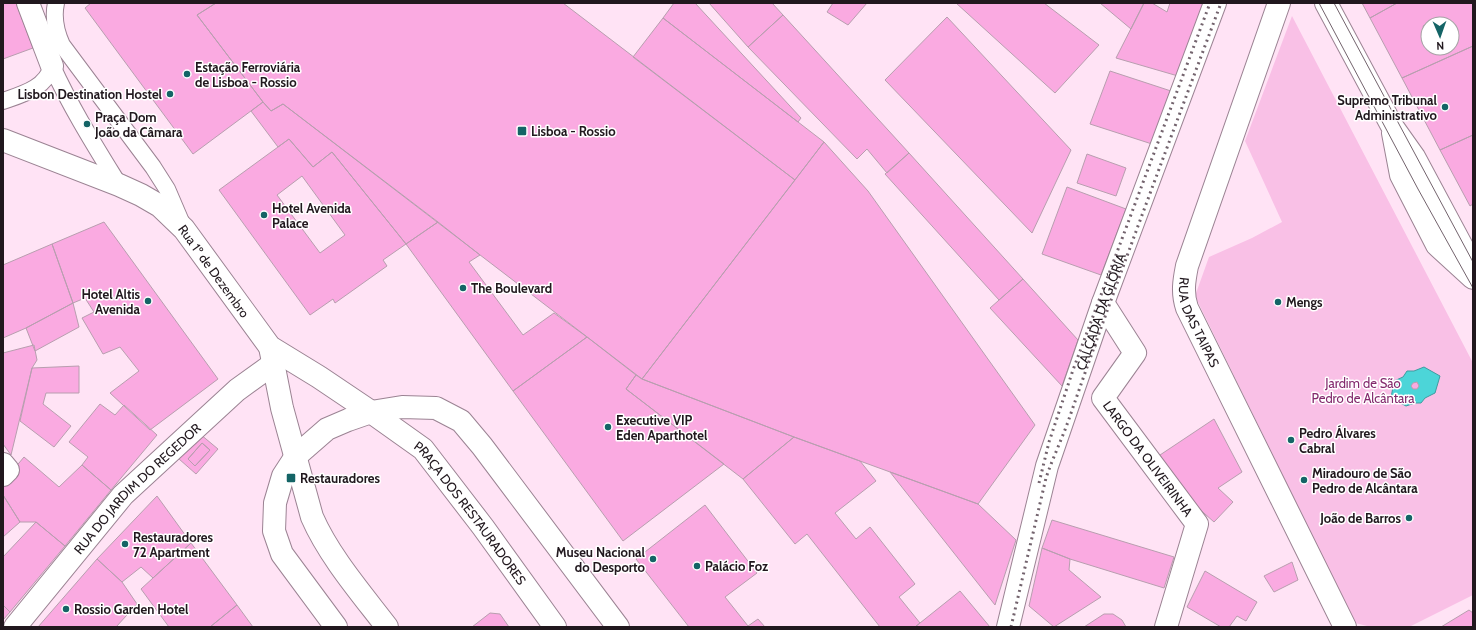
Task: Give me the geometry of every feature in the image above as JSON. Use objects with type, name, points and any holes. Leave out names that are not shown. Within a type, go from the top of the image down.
[{"type":"street","points":[[28,3],[61,62]]},
{"type":"street","name":"CALÇADA DA GLÓRIA","points":[[1014,624],[1047,466],[1104,303],[1215,3]]},
{"type":"street","name":"RUA DAS TAIPAS","points":[[1279,3],[1187,266],[1184,282],[1184,297],[1187,308],[1345,627]]},
{"type":"street","points":[[1326,3],[1392,126],[1414,157],[1473,267]]},
{"type":"street","points":[[1392,126],[1401,176],[1437,246],[1473,278]]},
{"type":"street","points":[[3,140],[119,185]]},
{"type":"street","name":"Rua 1º de Dezembro","points":[[119,185],[141,194],[160,206],[184,229],[271,355]]},
{"type":"street","name":"LARGO DA OLIVEIRINHA","points":[[1104,303],[1135,353],[1103,398],[1197,524],[1166,627]]},
{"type":"street","points":[[271,355],[282,408],[296,456],[307,503],[316,527],[338,561],[387,627]]},
{"type":"street","name":"PRAÇA DOS RESTAURADORES","points":[[271,355],[319,377],[423,449],[483,527],[555,627]]},
{"type":"street","name":"RUA DO JARDIM DO REGEDOR","points":[[16,627],[123,495],[237,390],[271,355]]},
{"type":"street","points":[[336,627],[282,554],[274,531],[276,502],[283,476],[296,456],[327,429],[371,412],[402,407],[436,408],[461,421],[482,446],[618,627]]},
{"type":"street","points":[[3,464],[8,470],[3,475]]},
{"type":"lane","points":[[56,3],[55,22],[57,34],[62,45],[62,88],[119,185]]},
{"type":"lane","points":[[3,101],[26,93],[39,85],[61,62]]},
{"type":"lane","points":[[61,62],[153,167],[167,189],[184,229]]},
{"type":"lane","points":[[1392,126],[1473,275]]},
{"type":"green space","name":"Jardim de São Pedro de Alcântara","points":[[1292,16],[1473,363],[1473,595],[1409,627],[1371,627],[1355,623],[1195,296],[1209,257],[1252,238],[1282,222],[1245,141]]},
{"type":"water","points":[[1424,367],[1440,376],[1435,393],[1425,398],[1421,403],[1406,406],[1391,398],[1394,381],[1403,377],[1407,371],[1414,371]]},
{"type":"building","points":[[3,3],[16,3],[33,48],[3,59]]},
{"type":"building","name":"Estação Ferroviária de Lisboa - Rossio","points":[[91,3],[216,3],[197,15],[263,102],[193,154],[85,8]]},
{"type":"building","points":[[216,3],[563,3],[795,180],[642,379],[283,104],[271,111],[197,15]]},
{"type":"building","points":[[674,3],[695,3],[801,118],[798,122],[663,18]]},
{"type":"building","points":[[709,3],[772,3],[783,15],[748,47]]},
{"type":"building","points":[[833,3],[867,3],[848,25],[827,12]]},
{"type":"building","points":[[956,3],[1044,3],[1099,45],[1055,93]]},
{"type":"building","points":[[1100,3],[1144,3],[1131,29]]},
{"type":"building","points":[[1144,3],[1152,3],[1167,12],[1170,3],[1205,3],[1178,76],[1116,58]]},
{"type":"building","points":[[1362,3],[1397,3],[1370,18]]},
{"type":"building","points":[[1397,3],[1473,3],[1473,46],[1460,52],[1460,16],[1420,16],[1420,56],[1451,56],[1402,78],[1370,18]]},
{"type":"building","points":[[783,15],[909,153],[887,173],[867,149],[857,159],[748,47]]},
{"type":"building","points":[[947,17],[1071,150],[1032,233],[885,80]]},
{"type":"building","points":[[663,18],[824,142],[795,180],[633,57]]},
{"type":"building","name":"Supremo Tribunal Administrativo","points":[[1473,46],[1473,135],[1440,150],[1402,78],[1451,56],[1460,56],[1460,52]]},
{"type":"building","points":[[1110,71],[1171,91],[1152,144],[1090,124]]},
{"type":"building","points":[[263,102],[271,111],[283,104],[438,222],[406,244],[332,152],[313,167],[289,139],[278,147],[251,111]]},
{"type":"building","points":[[1473,135],[1473,204],[1470,206],[1440,150]]},
{"type":"building","name":"Hotel Avenida Palace","points":[[289,139],[313,167],[332,152],[406,244],[383,260],[387,266],[335,303],[333,299],[310,315],[219,190]],"holes":[[[302,176],[345,235],[320,253],[277,195]]]},
{"type":"building","points":[[824,142],[868,191],[1035,425],[978,504],[794,437],[642,379]]},
{"type":"building","points":[[909,153],[1023,279],[999,300],[885,174]]},
{"type":"building","points":[[1087,154],[1126,168],[1116,196],[1077,183]]},
{"type":"building","points":[[1067,187],[1126,209],[1101,275],[1042,254]]},
{"type":"building","points":[[104,222],[218,379],[150,430],[110,393],[139,371],[120,347],[103,354],[82,318],[94,312],[85,298],[73,303],[52,244]]},
{"type":"building","name":"The Boulevard","points":[[438,222],[480,255],[469,262],[523,335],[554,313],[587,337],[513,391],[406,244]]},
{"type":"building","points":[[52,244],[73,303],[26,328],[3,338],[3,265]]},
{"type":"building","points":[[1023,279],[1078,340],[1062,386],[990,308]]},
{"type":"building","points":[[73,303],[79,327],[35,351],[26,328]]},
{"type":"building","name":"Executive VIP Eden Aparthotel","points":[[587,337],[636,375],[626,389],[724,464],[623,541],[513,391]]},
{"type":"building","points":[[34,345],[37,360],[32,368],[11,455],[3,444],[3,353]]},
{"type":"building","points":[[79,366],[79,393],[46,393],[43,404],[71,426],[54,447],[20,421],[32,368]]},
{"type":"building","points":[[636,375],[642,379],[794,437],[743,479],[626,389]]},
{"type":"building","points":[[1417,382],[1419,386],[1417,389],[1413,389],[1411,386],[1413,383]]},
{"type":"building","points":[[100,404],[115,415],[124,405],[157,435],[111,490],[82,465],[88,457],[69,442]]},
{"type":"building","points":[[1214,419],[1242,472],[1218,488],[1233,502],[1214,522],[1196,506],[1157,457]]},
{"type":"building","points":[[200,434],[218,449],[196,474],[179,459]],"holes":[[[202,443],[210,450],[195,466],[188,459]]]},
{"type":"building","points":[[794,437],[860,461],[876,481],[835,513],[856,539],[870,527],[915,584],[899,597],[920,623],[915,627],[880,627],[807,534],[795,544],[743,479]]},
{"type":"building","points":[[202,443],[210,450],[195,466],[188,459]]},
{"type":"building","points":[[24,457],[59,487],[82,465],[111,490],[65,546],[36,522],[20,522],[3,495],[3,482]]},
{"type":"building","points":[[890,472],[978,504],[1016,540],[995,605]]},
{"type":"building","points":[[3,495],[20,522],[3,537]]},
{"type":"building","points":[[157,496],[191,543],[153,578],[141,567],[122,582],[97,559]]},
{"type":"building","name":"Palácio Foz","points":[[705,505],[757,573],[725,597],[748,626],[758,619],[765,627],[689,627],[636,559]]},
{"type":"building","points":[[1052,520],[1174,557],[1164,588],[1070,559],[1042,548]]},
{"type":"building","points":[[36,522],[65,546],[10,612],[3,605],[3,557]]},
{"type":"building","points":[[191,543],[237,605],[210,627],[169,627],[141,589]]},
{"type":"building","points":[[1042,548],[1070,559],[1069,570],[1101,597],[1054,627],[1029,606]]},
{"type":"building","points":[[97,559],[122,582],[137,604],[116,627],[38,627]]},
{"type":"building","points":[[1292,562],[1298,580],[1274,592],[1264,576]]},
{"type":"building","points":[[1205,571],[1257,602],[1246,621],[1237,616],[1229,627],[1221,627],[1187,607]]},
{"type":"building","points":[[960,591],[990,627],[915,627]]},
{"type":"building","points":[[3,605],[10,612],[3,620]]},
{"type":"building","points":[[237,605],[253,627],[210,627]]},
{"type":"building","points":[[1469,610],[1473,613],[1473,627],[1441,627]]},
{"type":"building","points":[[490,613],[500,614],[509,627],[472,627]]},
{"type":"building","points":[[1104,614],[1113,614],[1122,620],[1126,627],[1084,627]]},
{"type":"tram line","points":[[1319,3],[1418,189],[1473,288]]},
{"type":"tram line","points":[[1334,3],[1473,262]]},
{"type":"railway","points":[[1039,483],[1049,442],[1073,370],[1210,3]]},
{"type":"railway","points":[[1011,627],[1046,478],[1067,424],[1125,260],[1221,3]]},
{"type":"place","name":"Estação Ferroviária de Lisboa - Rossio","points":[[187,74]]},
{"type":"place","name":"Lisbon Destination Hostel","points":[[170,94]]},
{"type":"place","name":"Supremo Tribunal Administrativo","points":[[1445,107]]},
{"type":"place","name":"Praça Dom João da Câmara","points":[[87,124]]},
{"type":"place","name":"Lisboa - Rossio","points":[[522,131]]},
{"type":"place","name":"Hotel Avenida Palace","points":[[264,215]]},
{"type":"place","name":"The Boulevard","points":[[463,288]]},
{"type":"place","name":"Hotel Altis Avenida","points":[[148,301]]},
{"type":"place","name":"Mengs","points":[[1278,302]]},
{"type":"place","name":"Executive VIP Eden Aparthotel","points":[[608,427]]},
{"type":"place","name":"Pedro Álvares Cabral","points":[[1291,440]]},
{"type":"place","name":"Restauradores","points":[[291,478]]},
{"type":"place","name":"Miradouro de São Pedro de Alcântara","points":[[1304,480]]},
{"type":"place","name":"João de Barros","points":[[1409,518]]},
{"type":"place","name":"Restauradores 72 Apartment","points":[[125,544]]},
{"type":"place","name":"Museu Nacional do Desporto","points":[[653,559]]},
{"type":"place","name":"Palácio Foz","points":[[697,566]]},
{"type":"place","name":"Rossio Garden Hotel","points":[[66,609]]}]
